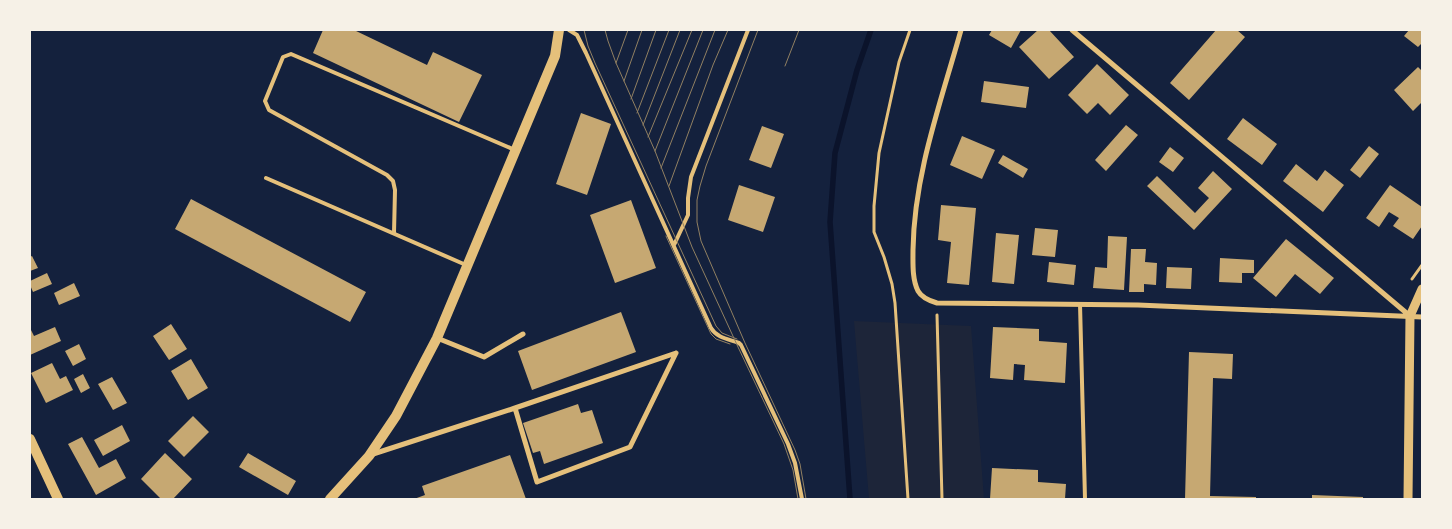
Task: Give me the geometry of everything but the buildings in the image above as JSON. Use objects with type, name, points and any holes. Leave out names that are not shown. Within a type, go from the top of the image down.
[{"type":"main road","points":[[330,499],[369,456],[396,416],[437,338],[555,56],[559,30]]},
{"type":"main road","points":[[30,439],[58,499]]},
{"type":"street","points":[[961,30],[917,195],[913,265],[919,293],[926,299],[937,303],[1138,305],[1422,316]]},
{"type":"street","points":[[1072,30],[1410,316]]},
{"type":"street","points":[[1408,499],[1410,316],[1422,289]]},
{"type":"street","points":[[437,338],[484,357],[523,334]]},
{"type":"street","points":[[369,456],[676,352],[630,447],[537,482],[514,408]]},
{"type":"lane","points":[[569,30],[577,35],[586,53],[715,333],[741,345],[796,463],[802,499]]},
{"type":"lane","points":[[674,245],[688,216],[691,177],[748,30]]},
{"type":"lane","points":[[394,233],[395,190],[393,181],[386,175],[269,110],[265,102],[283,57],[292,54],[516,150]]},
{"type":"lane","points":[[266,178],[468,266]]},
{"type":"lane","points":[[1080,304],[1085,499]]},
{"type":"path","points":[[908,499],[895,304],[892,284],[874,232],[874,206],[879,153],[899,62],[910,30]]},
{"type":"path","points":[[937,303],[942,499]]},
{"type":"shaded area","points":[[854,321],[971,326],[984,499],[869,499]]},
{"type":"waterway","points":[[850,499],[830,222],[835,153],[857,70],[871,30]]},
{"type":"tram line","points":[[584,30],[595,63],[716,326],[722,333],[737,339]]},
{"type":"tram line","points":[[605,30],[616,63],[655,151],[692,247],[784,444],[793,470],[798,499]]},
{"type":"tram line","points":[[616,63],[628,30]]},
{"type":"tram line","points":[[624,81],[642,30]]},
{"type":"tram line","points":[[631,99],[656,30]]},
{"type":"tram line","points":[[637,113],[669,30]]},
{"type":"tram line","points":[[643,125],[680,30]]},
{"type":"tram line","points":[[648,137],[692,30]]},
{"type":"tram line","points":[[655,151],[703,30]]},
{"type":"tram line","points":[[661,168],[715,30]]},
{"type":"tram line","points":[[669,186],[713,65],[728,30]]},
{"type":"tram line","points":[[758,30],[706,166],[697,200],[697,222],[701,241],[745,343],[795,450],[800,464],[806,499]]},
{"type":"tram line","points":[[785,66],[799,30]]},
{"type":"tram line","points":[[666,236],[711,334],[716,339],[730,344]]}]
